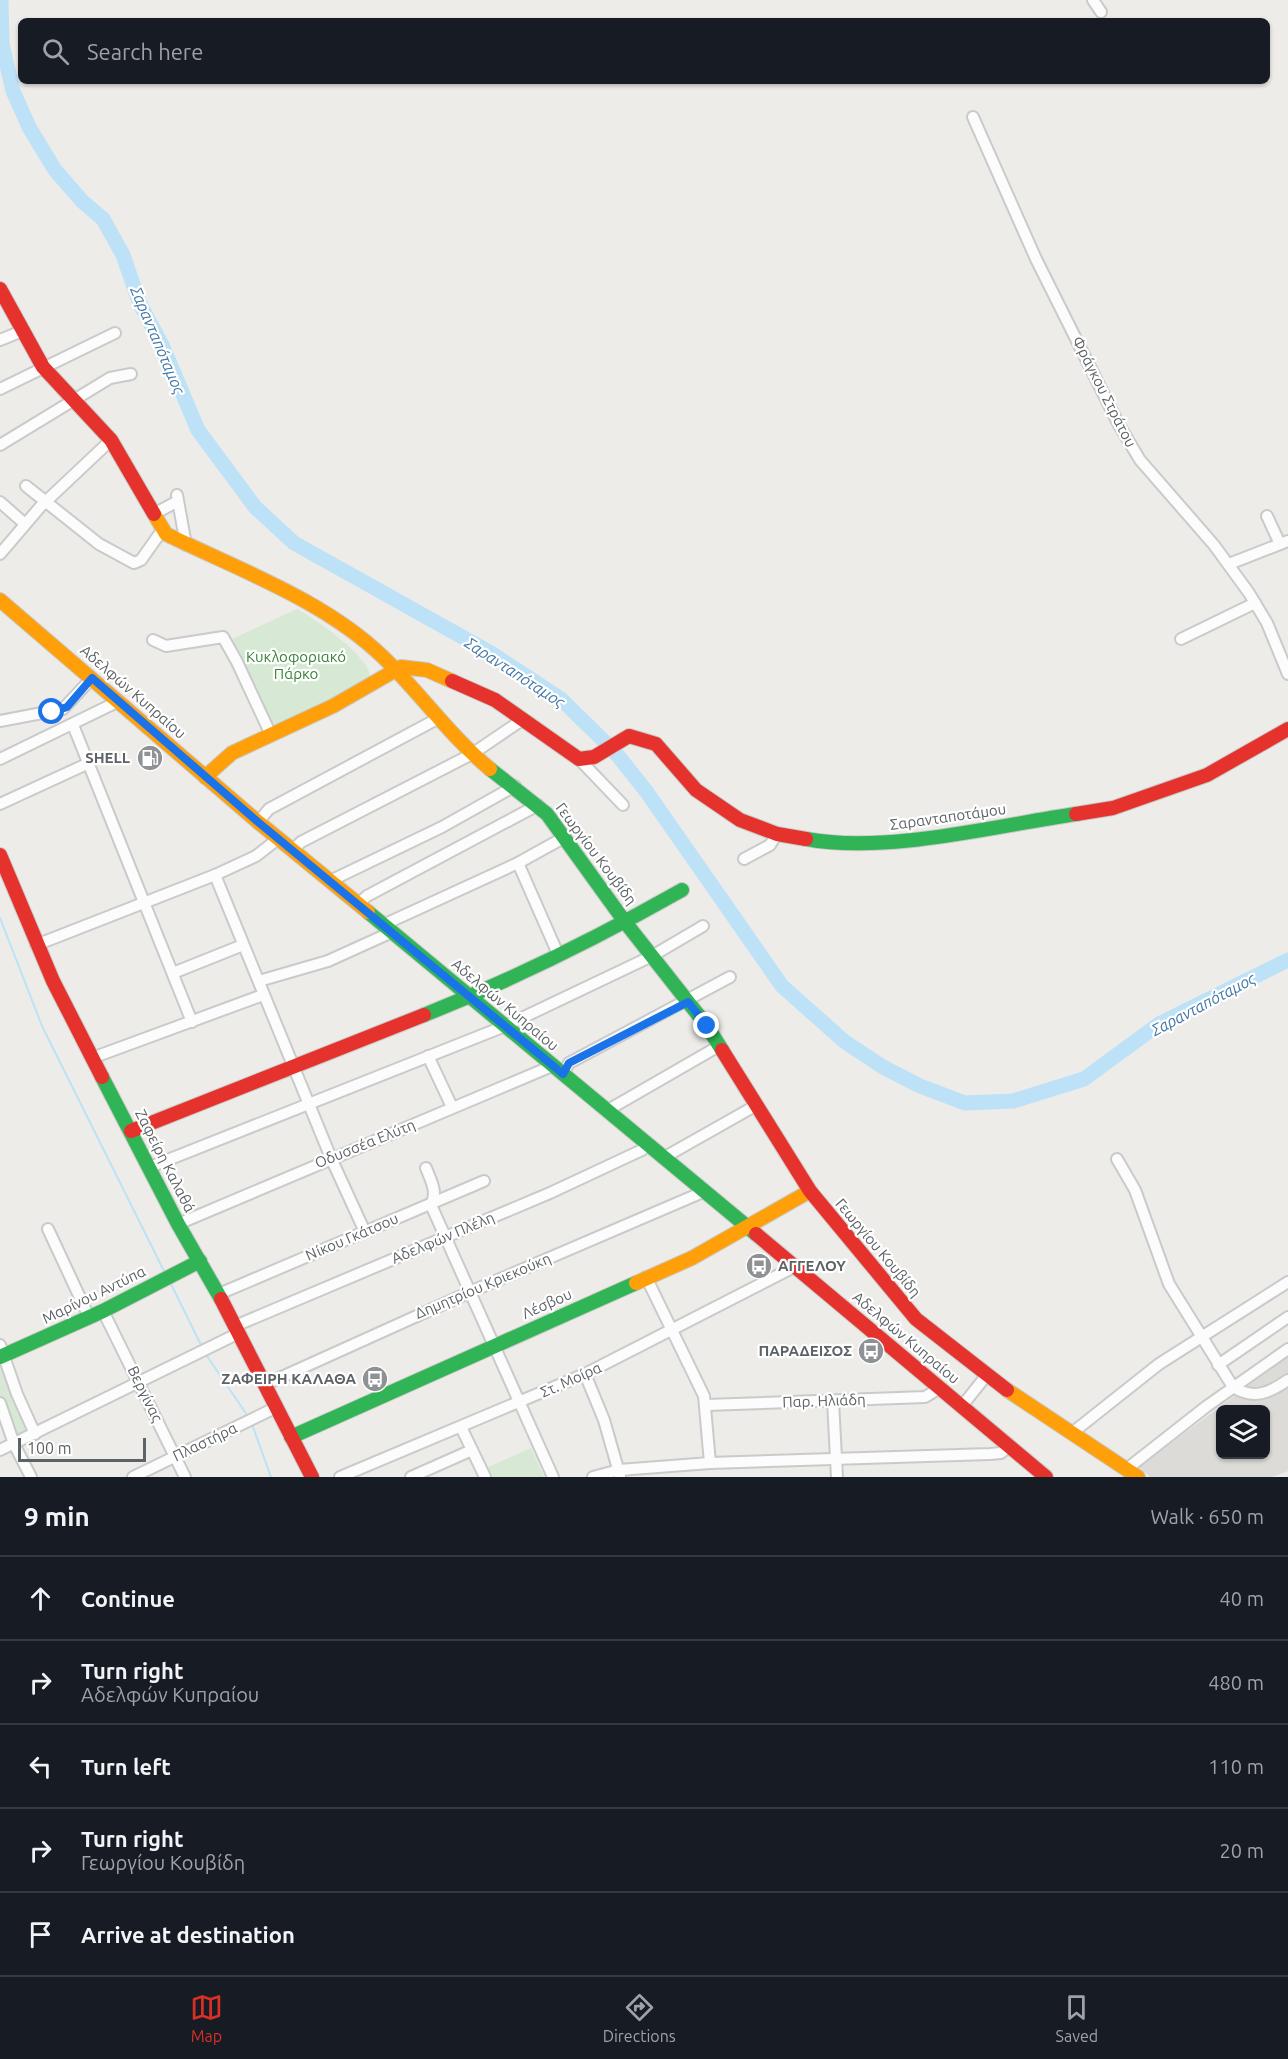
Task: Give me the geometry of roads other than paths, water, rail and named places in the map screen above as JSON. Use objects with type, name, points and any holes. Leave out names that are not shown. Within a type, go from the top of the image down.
[{"type":"street","points":[[1094,0],[1101,12]]},
{"type":"street","name":"Φράγκου Στράτου","points":[[973,117],[1043,274],[1131,446],[1228,564],[1255,603],[1267,622],[1288,675]]},
{"type":"street","name":"Γεωργίου Κουβίδη","points":[[0,289],[43,367],[111,440],[163,529],[186,545],[302,600],[344,625],[383,657],[437,719],[472,754],[538,805],[565,837],[651,956],[688,1002],[719,1046],[810,1191],[916,1319],[986,1376],[1133,1473]]},
{"type":"street","points":[[0,340],[22,331]]},
{"type":"street","points":[[0,389],[115,333]]},
{"type":"street","points":[[0,445],[111,378],[131,374]]},
{"type":"street","points":[[0,554],[46,501],[111,440]]},
{"type":"street","points":[[26,486],[99,544],[134,563],[141,560],[163,529]]},
{"type":"street","points":[[154,514],[178,498],[186,545]]},
{"type":"street","points":[[0,502],[25,524]]},
{"type":"street","points":[[1228,564],[1284,542],[1268,516]]},
{"type":"street","name":"Αδελφών Κυπραίου","points":[[0,600],[258,822],[608,1110],[703,1192],[1046,1477]]},
{"type":"street","points":[[1181,639],[1255,603]]},
{"type":"street","points":[[153,639],[166,646],[223,637],[271,735]]},
{"type":"street","points":[[205,777],[232,753],[333,706],[393,670],[411,667],[446,677],[495,700],[579,759],[623,805]]},
{"type":"street","points":[[0,721],[61,710],[67,707],[92,678]]},
{"type":"street","points":[[0,759],[119,701]]},
{"type":"street","points":[[258,822],[269,809],[437,719]]},
{"type":"street","points":[[292,850],[301,842],[472,754],[522,720]]},
{"type":"street","points":[[73,725],[192,1022]]},
{"type":"street","name":"Σαρανταποτάμου","points":[[579,759],[588,759],[629,736],[656,744],[688,782],[717,807],[740,820],[777,834],[822,842],[858,844],[893,842],[1100,812],[1207,775],[1288,729]]},
{"type":"street","points":[[0,804],[89,763]]},
{"type":"street","points":[[330,881],[442,827],[515,786]]},
{"type":"street","points":[[358,904],[367,896],[538,805]]},
{"type":"street","points":[[744,859],[770,845],[777,834]]},
{"type":"street","points":[[258,981],[328,961],[565,837]]},
{"type":"street","points":[[36,945],[215,875],[256,856],[279,838]]},
{"type":"street","name":"Ζαφείρη Καλαθά","points":[[0,855],[36,945],[92,1058],[178,1224],[219,1294],[312,1477]]},
{"type":"street","points":[[518,863],[558,954]]},
{"type":"street","points":[[215,875],[331,1158],[365,1232]]},
{"type":"street","points":[[130,1131],[292,1065],[469,997],[626,922],[682,890]]},
{"type":"street","points":[[150,1167],[505,1026],[651,956],[703,926]]},
{"type":"street","points":[[173,973],[243,945]]},
{"type":"street","name":"Οδυσσέα Ελύτη","points":[[178,1224],[331,1158],[342,1157],[452,1107],[558,1070],[688,1002],[730,977]]},
{"type":"street","points":[[92,1058],[263,996]]},
{"type":"street","points":[[608,1110],[719,1046]]},
{"type":"street","points":[[428,1056],[452,1107]]},
{"type":"street","points":[[663,1158],[755,1106]]},
{"type":"street","name":"Αδελφών Πλέλη","points":[[0,1449],[35,1434],[237,1329],[550,1192],[642,1149],[647,1144]]},
{"type":"street","points":[[1117,1159],[1135,1190],[1169,1284],[1233,1387],[1244,1394],[1260,1395],[1288,1380]]},
{"type":"street","points":[[426,1168],[433,1187],[434,1198],[430,1205],[447,1237],[553,1477]]},
{"type":"street","name":"Νίκου Γκάτσου","points":[[219,1294],[484,1181]]},
{"type":"street","name":"Λέσβου","points":[[291,1437],[692,1258],[748,1229],[810,1191]]},
{"type":"street","name":"Δημητρίου Κριεκούκη","points":[[264,1386],[470,1292],[703,1192]]},
{"type":"street","points":[[48,1229],[89,1317]]},
{"type":"street","name":"Μαρίνου Αντύπα","points":[[2,1352],[103,1311],[200,1261]]},
{"type":"street","name":"Στ. Μοίρα","points":[[340,1477],[585,1374],[794,1267]]},
{"type":"street","points":[[646,1277],[706,1405],[710,1463]]},
{"type":"street","points":[[1072,1433],[1133,1383],[1200,1337],[1288,1282]]},
{"type":"street","name":"Βεργίνας","points":[[103,1311],[185,1477]]},
{"type":"street","points":[[1218,1365],[1287,1319]]},
{"type":"street","points":[[1133,1473],[1233,1387],[1288,1349]]},
{"type":"street","points":[[2,1352],[35,1434]]},
{"type":"street","points":[[585,1374],[604,1420],[620,1474]]},
{"type":"street","points":[[962,1406],[986,1376]]},
{"type":"street","name":"Παρ. Ηλιάδη","points":[[706,1405],[925,1397],[940,1388]]},
{"type":"street","points":[[833,1401],[837,1477]]},
{"type":"street","points":[[0,1403],[14,1443],[31,1477]]},
{"type":"street","name":"Πλαστήρα","points":[[136,1476],[277,1407]]},
{"type":"street","points":[[461,1427],[485,1477]]},
{"type":"street","points":[[593,1477],[710,1463],[1001,1453],[1009,1446]]},
{"type":"street","points":[[411,1477],[472,1450]]},
{"type":"waterway","name":"Σαρανταπόταμος","points":[[1,0],[2,44],[13,91],[29,127],[55,170],[82,201],[103,219],[123,255],[140,304],[162,345],[198,430],[255,507],[294,543],[491,653],[561,699],[615,752],[646,791],[782,986],[845,1042],[883,1067],[920,1086],[965,1103],[1013,1101],[1084,1079],[1159,1024],[1288,960]]},
{"type":"waterway","points":[[0,918],[42,1026],[164,1271]]},
{"type":"waterway","points":[[170,1282],[201,1345]]},
{"type":"waterway","points":[[207,1356],[247,1415]]},
{"type":"waterway","points":[[253,1427],[271,1477]]},
{"type":"place","name":"SHELL","points":[[150,758]]},
{"type":"place","name":"ΑΓΓΕΛΟΥ","points":[[759,1266]]},
{"type":"place","name":"ΠΑΡΑΔΕΙΣΟΣ","points":[[871,1351]]},
{"type":"place","name":"ΖΑΦΕΙΡΗ ΚΑΛΑΘΑ","points":[[375,1379]]},
{"type":"park label","name":"Κυκλοφοριακό Πάρκο","points":[[296,666]]}]
